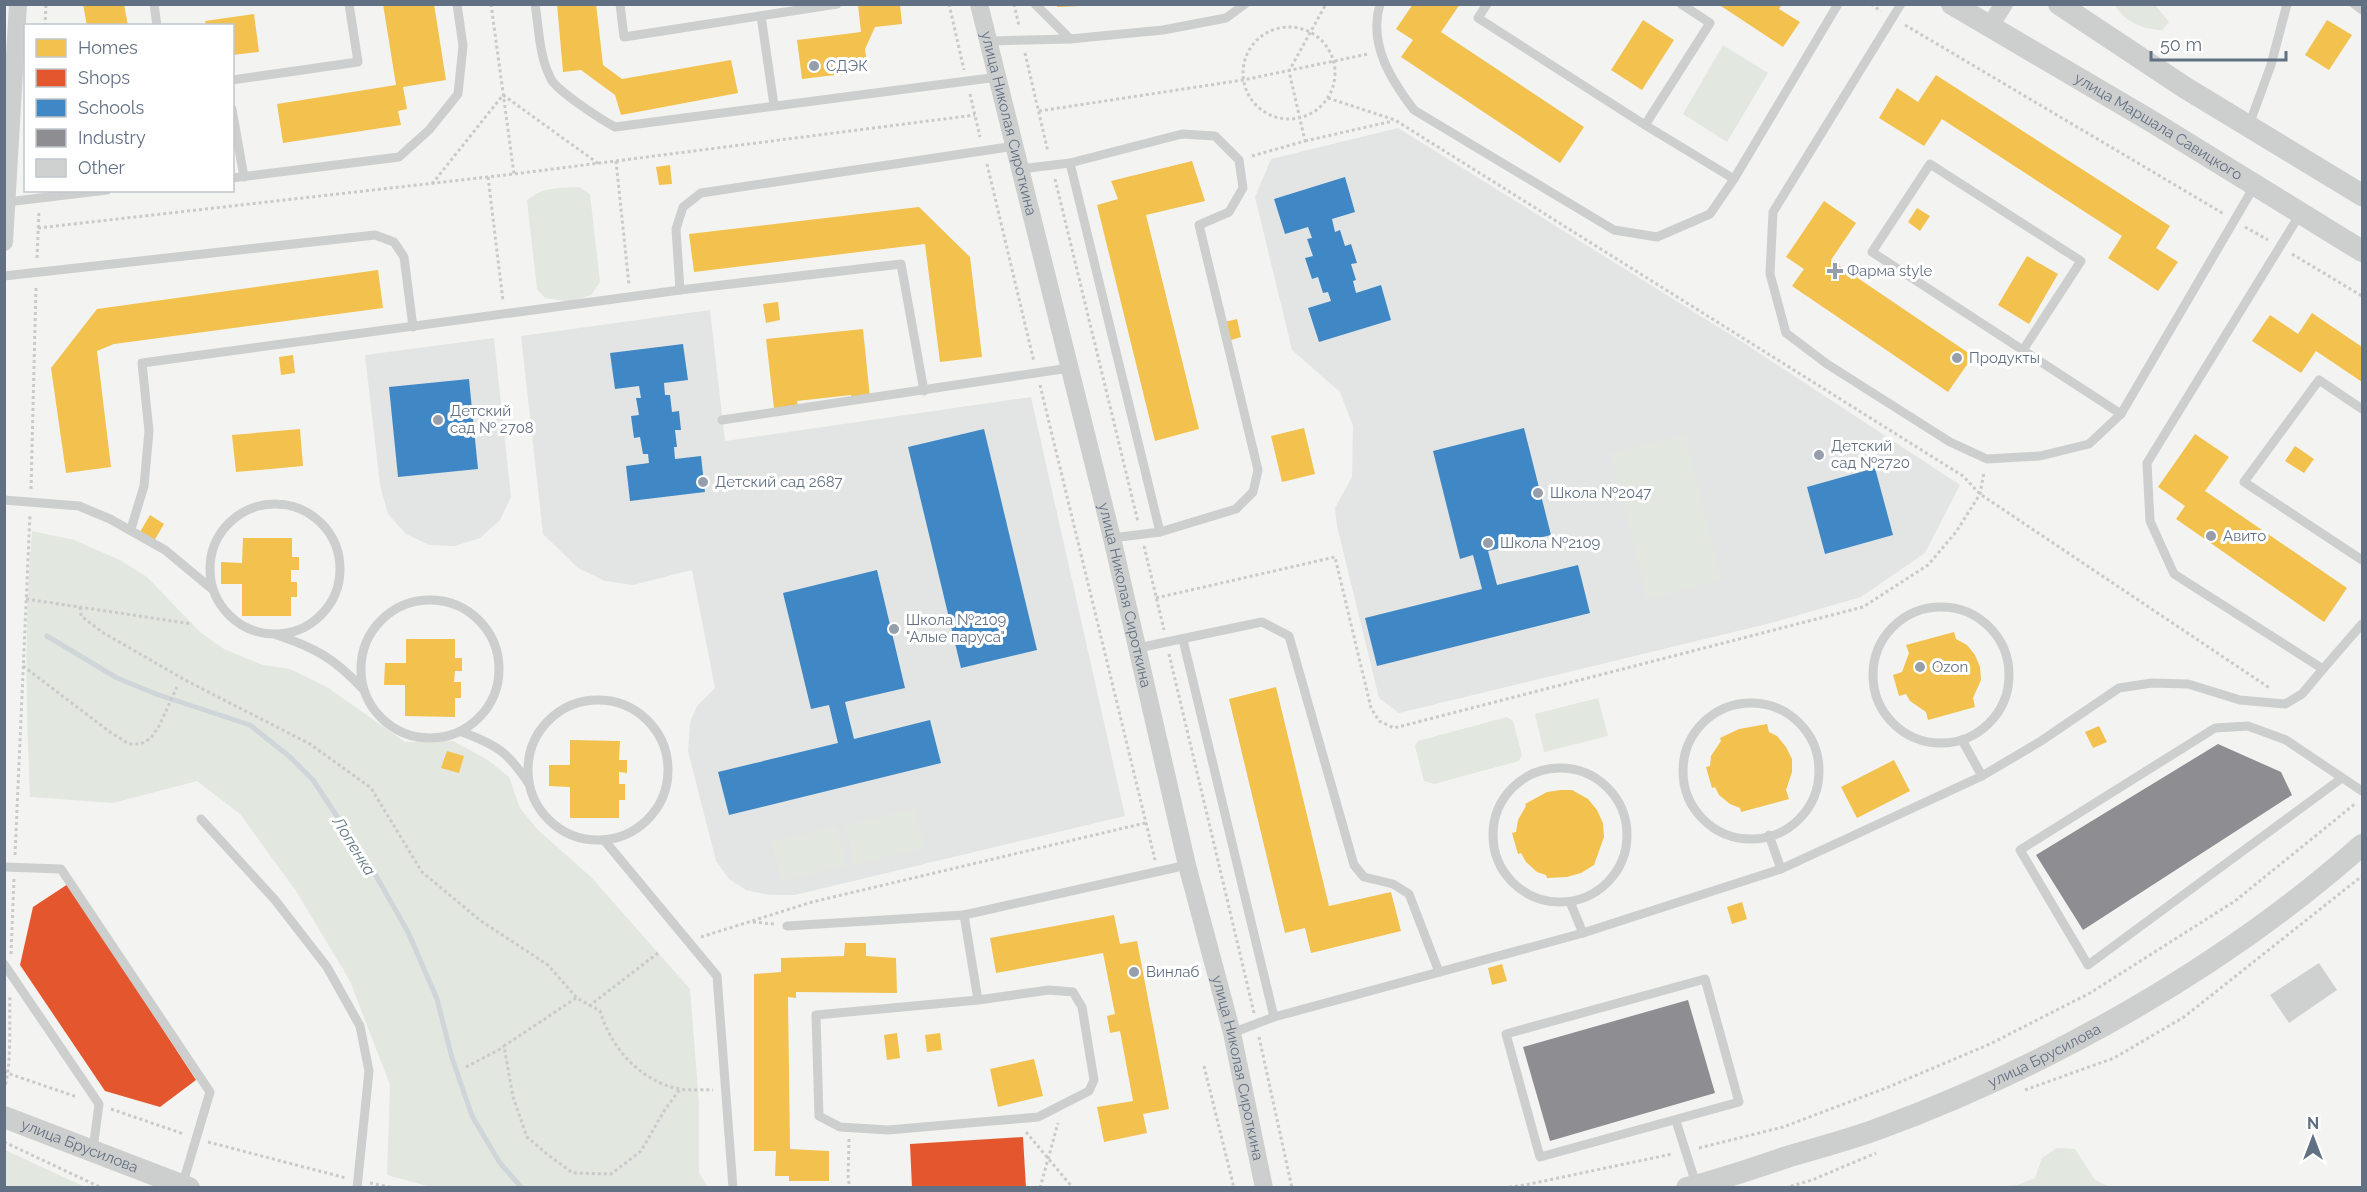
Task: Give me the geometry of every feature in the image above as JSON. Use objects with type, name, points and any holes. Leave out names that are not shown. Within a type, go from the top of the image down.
[{"type":"street","points":[[4,242],[9,90],[18,4]]},
{"type":"street","name":"улица Николая Сироткина","points":[[979,4],[1112,538],[1188,865],[1232,1033],[1264,1188]]},
{"type":"street","name":"улица Маршала Савицкого","points":[[1952,4],[2151,121],[2362,250]]},
{"type":"street","points":[[1989,27],[2004,4]]},
{"type":"street","points":[[2059,4],[2149,65],[2362,195]]},
{"type":"street","name":"улица Брусилова","points":[[1692,1186],[1877,1130],[1962,1095],[2042,1057],[2180,983],[2327,877],[2362,845]]},
{"type":"street","name":"улица Брусилова","points":[[4,1117],[185,1187]]},
{"type":"lane","points":[[154,4],[157,24]]},
{"type":"lane","points":[[234,80],[358,62],[350,4]]},
{"type":"lane","points":[[234,178],[399,157],[429,130],[458,94],[463,46],[457,4]]},
{"type":"lane","points":[[535,4],[543,57],[551,81],[600,119],[615,127],[998,77]]},
{"type":"lane","points":[[620,4],[624,37],[837,4]]},
{"type":"lane","points":[[1035,4],[1070,39]]},
{"type":"lane","points":[[989,41],[1070,39],[1163,30],[1226,18],[1245,4]]},
{"type":"lane","points":[[1380,4],[1377,14],[1379,51],[1397,87],[1414,110],[1614,230],[1657,237],[1710,214],[1734,179],[1838,4]]},
{"type":"lane","points":[[1487,4],[1478,18],[1734,179]]},
{"type":"lane","points":[[1645,125],[1710,23],[1681,4]]},
{"type":"lane","points":[[1901,4],[1773,212],[1770,274],[1786,333],[1827,364],[1950,442],[1987,459],[2040,456],[2090,444],[2121,414],[2255,185]]},
{"type":"lane","points":[[2249,126],[2271,65],[2287,4]]},
{"type":"lane","points":[[2354,4],[2362,10]]},
{"type":"lane","points":[[761,16],[774,105]]},
{"type":"lane","points":[[234,120],[244,177]]},
{"type":"lane","points":[[1020,169],[1070,163],[1182,134],[1215,136],[1239,160],[1243,188],[1229,212],[1199,225],[1258,470],[1253,492],[1236,509],[1160,532],[1112,538]]},
{"type":"lane","points":[[680,290],[676,229],[683,207],[701,193],[1015,146]]},
{"type":"lane","points":[[1070,163],[1160,532]]},
{"type":"lane","points":[[2023,350],[2081,261],[1930,164],[1872,252],[2121,414]]},
{"type":"lane","points":[[7,202],[90,192]]},
{"type":"lane","points":[[2301,212],[2147,463],[2150,521],[2174,574],[2323,669]]},
{"type":"lane","points":[[4,276],[375,235],[394,242],[404,257],[413,327]]},
{"type":"lane","points":[[130,529],[144,486],[149,431],[142,363],[680,290],[901,264],[924,391]]},
{"type":"lane","points":[[722,420],[1069,368]]},
{"type":"lane","points":[[2362,410],[2319,380],[2244,482],[2362,560]]},
{"type":"lane","points":[[4,500],[80,506],[130,529],[165,550],[212,589]]},
{"type":"lane","points":[[275,634],[295,631],[314,622],[328,607],[338,589],[340,569],[337,548],[328,530],[313,515],[295,506],[274,503],[254,506],[236,516],[221,530],[212,549],[209,569],[212,589],[222,608],[236,622],[255,632],[275,634],[310,646],[346,671],[364,690]]},
{"type":"lane","points":[[462,732],[488,708],[497,688],[500,667],[496,646],[485,627],[470,612],[450,603],[429,600],[408,603],[388,613],[373,628],[363,648],[360,669],[364,690],[374,710],[389,726],[409,735],[431,738],[462,732],[492,743],[515,762],[529,784],[542,812],[555,825],[570,834],[587,839],[604,840],[627,834],[647,820],[662,801],[668,778],[667,754],[658,732],[642,715],[621,703],[598,699],[574,704],[554,715],[538,733],[529,756],[529,784]]},
{"type":"lane","points":[[1935,607],[1957,609],[1977,617],[1994,632],[2005,651],[2009,672],[2007,694],[1997,714],[1982,730],[1962,740],[1940,743],[1917,739],[1897,727],[1882,710],[1874,688],[1874,665],[1881,644],[1895,625],[1914,613],[1935,607]]},
{"type":"lane","points":[[1138,648],[1262,622],[1289,636],[1354,865],[1364,877],[1393,884],[1409,894],[1439,972]]},
{"type":"lane","points":[[1232,1033],[1274,1017],[1583,933],[1782,869],[1982,776],[2041,741],[2119,688],[2152,683],[2188,684],[2240,700],[2285,704],[2302,694],[2362,624]]},
{"type":"lane","points":[[1183,640],[1274,1017]]},
{"type":"lane","points":[[1745,703],[1768,705],[1789,714],[1806,730],[1816,751],[1819,774],[1814,797],[1801,817],[1783,831],[1769,835],[1761,838],[1739,837],[1718,831],[1701,817],[1689,799],[1683,778],[1684,757],[1692,737],[1699,728],[1706,720],[1724,708],[1745,703]]},
{"type":"lane","points":[[2342,778],[2088,964],[2020,850],[2215,728],[2248,726],[2286,740],[2362,791]]},
{"type":"lane","points":[[1962,740],[1982,776]]},
{"type":"lane","points":[[1554,767],[1577,769],[1598,779],[1615,795],[1625,816],[1628,839],[1623,861],[1610,881],[1592,895],[1570,902],[1548,902],[1528,895],[1510,881],[1498,864],[1492,843],[1493,821],[1501,801],[1515,784],[1533,772],[1554,767]]},
{"type":"lane","points":[[201,819],[275,900],[327,967],[360,1026],[369,1071],[357,1188]]},
{"type":"lane","points":[[1769,835],[1782,869]]},
{"type":"lane","points":[[604,840],[717,976],[733,1188]]},
{"type":"lane","points":[[787,926],[964,915],[1188,865]]},
{"type":"lane","points":[[10,867],[61,869],[210,1092],[185,1187]]},
{"type":"lane","points":[[1570,902],[1583,933]]},
{"type":"lane","points":[[964,915],[978,1000]]},
{"type":"lane","points":[[4,964],[99,1104],[92,1152]]},
{"type":"lane","points":[[1706,979],[1739,1102],[1676,1121],[1540,1157],[1506,1034],[1706,979]]},
{"type":"lane","points":[[1048,990],[1074,992],[1082,1007],[1094,1080],[1089,1091],[1038,1117],[888,1130],[840,1127],[819,1116],[816,1015],[978,1000],[1048,990]]},
{"type":"lane","points":[[1676,1121],[1686,1151],[1692,1186]]},
{"type":"path","points":[[45,24],[46,4]]},
{"type":"path","points":[[491,4],[514,174]]},
{"type":"path","points":[[949,4],[1157,872]]},
{"type":"path","points":[[1014,4],[1257,1024],[1292,1188]]},
{"type":"path","points":[[1305,141],[1289,71],[1326,4]]},
{"type":"path","points":[[1871,4],[2362,296]]},
{"type":"path","points":[[1282,28],[1297,28],[1311,32],[1325,45],[1334,62],[1335,75],[1328,98],[1311,114],[1300,118],[1285,119],[1270,116],[1257,107],[1248,95],[1243,80],[1243,66],[1248,52],[1256,40],[1268,32],[1282,28]]},
{"type":"path","points":[[1039,111],[1243,80],[1379,51]]},
{"type":"path","points":[[503,95],[599,164]]},
{"type":"path","points":[[432,184],[503,95]]},
{"type":"path","points":[[1328,98],[1395,120],[1963,476],[1980,494],[2290,701]]},
{"type":"path","points":[[38,228],[599,164],[975,115]]},
{"type":"path","points":[[1239,160],[1305,141],[1395,120]]},
{"type":"path","points":[[616,161],[631,297]]},
{"type":"path","points":[[488,177],[505,314]]},
{"type":"path","points":[[4,1090],[9,1074],[7,1058],[10,867],[26,599],[39,198]]},
{"type":"path","points":[[1156,598],[1335,556],[1371,708],[1378,721],[1394,728],[1863,607],[1928,565],[1956,532],[1980,494],[1987,459]]},
{"type":"path","points":[[26,599],[192,624]]},
{"type":"path","points":[[80,607],[81,616],[102,632],[185,680],[310,744],[371,788],[422,872],[481,921],[548,965],[577,998],[600,1011],[615,1045],[634,1067],[652,1078],[680,1089],[726,1090]]},
{"type":"path","points":[[23,666],[129,744],[141,744],[151,738],[177,687]]},
{"type":"path","points":[[1503,1188],[1686,1151],[1783,1127],[1886,1088],[1990,1044],[2090,993],[2235,901],[2362,798]]},
{"type":"path","points":[[688,941],[812,903],[1146,822]]},
{"type":"path","points":[[751,921],[787,926]]},
{"type":"path","points":[[589,1006],[658,953]]},
{"type":"path","points":[[466,1066],[504,1046],[577,998]]},
{"type":"path","points":[[504,1046],[513,1097],[527,1137],[573,1173],[611,1174],[641,1151],[664,1111],[680,1089]]},
{"type":"path","points":[[1204,1066],[1234,1188]]},
{"type":"path","points":[[1040,1188],[1063,1104]]},
{"type":"path","points":[[1015,1119],[1073,1188]]},
{"type":"path","points":[[845,1188],[848,1180],[850,1128]]},
{"type":"path","points":[[4,1142],[102,1188]]},
{"type":"path","points":[[848,1180],[851,1188]]},
{"type":"shaded area","points":[[2115,5],[2155,5],[2169,22],[2162,30],[2141,26],[2123,16]]},
{"type":"shaded area","points":[[1723,45],[1768,73],[1727,142],[1683,114]]},
{"type":"shaded area","points":[[1398,128],[1744,343],[1960,485],[1925,553],[1861,597],[1771,623],[1399,713],[1379,698],[1337,526],[1335,508],[1352,477],[1353,426],[1340,392],[1292,350],[1255,197],[1271,159]]},
{"type":"shaded area","points":[[579,187],[590,194],[600,282],[591,295],[571,302],[545,298],[537,289],[527,201],[544,191]]},
{"type":"shaded area","name":"Школа №2109 \"Алые паруса\"","points":[[710,310],[725,441],[1031,397],[1125,816],[795,895],[769,895],[746,890],[729,879],[716,861],[688,751],[690,722],[697,706],[715,688],[692,570],[633,585],[605,581],[578,568],[543,534],[521,336]]},
{"type":"shaded area","name":"Детский сад № 2708","points":[[494,338],[511,497],[500,520],[480,538],[455,546],[429,545],[406,534],[388,514],[380,485],[365,355]]},
{"type":"shaded area","points":[[1685,435],[1721,580],[1647,599],[1611,453]]},
{"type":"shaded area","points":[[32,531],[74,540],[120,560],[147,577],[200,632],[224,649],[263,665],[290,669],[327,687],[405,742],[453,741],[488,760],[509,777],[520,808],[538,830],[591,877],[690,989],[699,1103],[699,1173],[708,1187],[435,1188],[387,1175],[390,1085],[350,981],[296,891],[240,814],[197,781],[113,803],[30,797],[26,664]]},
{"type":"shaded area","points":[[1598,698],[1608,736],[1544,752],[1535,714]]},
{"type":"shaded area","points":[[1507,717],[1513,721],[1522,755],[1519,761],[1434,784],[1424,781],[1415,746],[1418,741]]},
{"type":"shaded area","points":[[915,809],[925,848],[854,865],[845,825]]},
{"type":"shaded area","points":[[837,826],[846,866],[781,882],[771,842]]},
{"type":"shaded area","points":[[2057,1148],[2075,1149],[2095,1180],[2110,1187],[1995,1187],[2017,1185],[2035,1178],[2042,1158]]},
{"type":"shaded area","points":[[5,1150],[85,1187],[5,1187]]},
{"type":"building: Homes","points":[[83,4],[124,4],[128,24],[87,24]]},
{"type":"building: Homes","points":[[383,4],[434,4],[446,80],[403,87],[407,109],[398,111],[401,125],[283,143],[277,104],[396,85]]},
{"type":"building: Homes","points":[[557,4],[596,4],[603,65],[622,79],[731,60],[738,93],[621,115],[615,95],[581,70],[563,72]]},
{"type":"building: Homes","points":[[1057,4],[1080,4],[1080,6],[1057,7]]},
{"type":"building: Homes","points":[[1413,4],[1460,4],[1441,32],[1584,127],[1560,163],[1401,57],[1413,40],[1396,29]]},
{"type":"building: Homes","points":[[1722,4],[1782,4],[1779,9],[1800,22],[1783,47],[1721,6]]},
{"type":"building: Homes","points":[[858,5],[900,5],[902,24],[875,27],[865,49],[868,71],[802,79],[797,40],[861,32]]},
{"type":"building: Homes","points":[[254,14],[259,52],[234,55],[234,24],[206,24],[205,21]]},
{"type":"building: Homes","points":[[1643,20],[1674,40],[1642,90],[1611,70]]},
{"type":"building: Homes","points":[[2327,20],[2352,35],[2329,70],[2305,55]]},
{"type":"building: Homes","points":[[1936,75],[2170,226],[2156,248],[2178,262],[2158,291],[2108,258],[2122,236],[1942,119],[1924,146],[1879,118],[1897,88],[1918,102]]},
{"type":"building: Homes","points":[[1192,161],[1205,201],[1146,215],[1199,429],[1155,441],[1097,205],[1118,199],[1111,181]]},
{"type":"building: Homes","points":[[670,165],[672,184],[659,185],[656,167]]},
{"type":"building: Homes","points":[[1824,201],[1856,223],[1831,260],[1973,356],[1948,392],[1792,286],[1804,269],[1786,257]]},
{"type":"building: Homes","points":[[919,207],[970,257],[982,357],[940,362],[925,244],[694,272],[689,234]]},
{"type":"building: Homes","points":[[1917,208],[1930,216],[1920,231],[1908,222]]},
{"type":"building: Homes","points":[[2027,256],[2058,274],[2029,324],[1998,305]]},
{"type":"building: Homes","points":[[378,270],[383,308],[114,344],[97,351],[111,467],[66,473],[51,368],[97,309]]},
{"type":"building: Homes","points":[[778,302],[780,320],[766,323],[763,304]]},
{"type":"building: Homes","points":[[2312,313],[2362,347],[2362,382],[2316,351],[2301,373],[2252,341],[2270,315],[2298,334]]},
{"type":"building: Homes","points":[[1237,319],[1241,337],[1228,341],[1224,322]]},
{"type":"building: Homes","points":[[863,329],[870,398],[851,400],[851,395],[797,401],[798,406],[774,408],[766,339]]},
{"type":"building: Homes","points":[[293,355],[295,373],[281,375],[279,357]]},
{"type":"building: Homes","points":[[1304,428],[1315,474],[1282,482],[1271,436]]},
{"type":"building: Homes","points":[[300,429],[303,466],[236,472],[232,435]]},
{"type":"building: Homes","points":[[2195,434],[2229,457],[2205,491],[2347,588],[2324,622],[2176,519],[2185,506],[2158,487]]},
{"type":"building: Homes","points":[[2295,446],[2314,459],[2304,473],[2285,461]]},
{"type":"building: Homes","points":[[150,515],[164,524],[154,541],[140,532]]},
{"type":"building: Homes","points":[[243,538],[292,538],[292,557],[299,557],[299,570],[291,570],[291,582],[297,582],[297,597],[291,597],[291,616],[242,616],[242,584],[221,584],[221,562],[242,563]]},
{"type":"building: Homes","points":[[1954,632],[1956,639],[1967,645],[1975,655],[1980,667],[1981,680],[1973,698],[1975,707],[1928,720],[1926,712],[1910,701],[1906,694],[1899,696],[1893,675],[1902,672],[1909,653],[1906,645]]},
{"type":"building: Homes","points":[[406,639],[455,639],[455,658],[462,658],[462,671],[455,671],[454,682],[461,682],[461,698],[455,698],[455,717],[405,716],[405,685],[384,685],[385,663],[406,663]]},
{"type":"building: Homes","points":[[1276,687],[1329,906],[1391,892],[1401,931],[1311,953],[1305,928],[1285,933],[1229,699]]},
{"type":"building: Homes","points":[[1767,724],[1769,732],[1777,736],[1792,759],[1792,772],[1786,790],[1789,799],[1741,812],[1740,808],[1730,804],[1719,795],[1715,787],[1712,788],[1706,767],[1710,766],[1711,756],[1721,741],[1720,738],[1739,729]]},
{"type":"building: Homes","points":[[2099,726],[2107,742],[2093,748],[2085,732]]},
{"type":"building: Homes","points":[[570,740],[620,741],[619,760],[627,760],[627,773],[619,772],[619,784],[625,784],[625,800],[619,800],[619,818],[570,818],[570,787],[549,786],[549,765],[570,765]]},
{"type":"building: Homes","points":[[447,751],[464,756],[459,773],[441,768]]},
{"type":"building: Homes","points":[[1894,760],[1910,791],[1857,818],[1841,787]]},
{"type":"building: Homes","points":[[1572,790],[1588,799],[1597,810],[1603,823],[1604,837],[1594,865],[1581,873],[1567,877],[1547,878],[1526,862],[1521,853],[1518,854],[1512,833],[1516,832],[1525,804],[1547,792]]},
{"type":"building: Homes","points":[[1742,902],[1747,919],[1732,924],[1727,907]]},
{"type":"building: Homes","points":[[1114,915],[1120,944],[1137,941],[1169,1109],[1143,1114],[1147,1133],[1104,1142],[1097,1107],[1133,1101],[1120,1031],[1110,1033],[1107,1016],[1115,1014],[1103,953],[996,973],[990,938]]},
{"type":"building: Homes","points":[[845,943],[866,943],[866,956],[896,958],[897,993],[796,992],[796,998],[788,997],[790,1149],[829,1151],[829,1181],[789,1181],[789,1176],[775,1176],[776,1151],[754,1151],[754,974],[781,972],[781,958],[844,956]]},
{"type":"building: Homes","points":[[1502,964],[1507,981],[1492,985],[1488,968]]},
{"type":"building: Homes","points":[[897,1033],[900,1058],[887,1060],[884,1035]]},
{"type":"building: Homes","points":[[940,1033],[942,1050],[927,1052],[925,1035]]},
{"type":"building: Homes","points":[[1034,1059],[1043,1096],[998,1107],[990,1069]]},
{"type":"building: Shops","points":[[68,884],[196,1080],[160,1107],[105,1091],[20,965],[33,907]]},
{"type":"building: Shops","points":[[1023,1137],[1026,1188],[912,1188],[910,1144]]},
{"type":"building: Schools","points":[[1345,177],[1355,212],[1332,219],[1335,232],[1340,230],[1345,246],[1351,244],[1357,263],[1351,264],[1356,280],[1353,281],[1356,293],[1381,285],[1391,320],[1319,342],[1308,308],[1331,301],[1328,292],[1323,293],[1318,277],[1312,279],[1305,258],[1313,256],[1307,239],[1312,238],[1308,227],[1285,234],[1274,199]]},
{"type":"building: Schools","points":[[683,344],[688,380],[664,383],[665,395],[670,395],[672,412],[679,411],[681,430],[675,430],[677,447],[674,447],[675,459],[701,456],[705,492],[630,501],[626,466],[649,463],[648,454],[643,454],[640,437],[634,438],[631,416],[639,415],[636,398],[641,398],[639,386],[615,389],[610,353]]},
{"type":"building: Schools","points":[[469,379],[478,469],[398,477],[389,387]]},
{"type":"building: Schools","name":"Школа №2109","points":[[1524,428],[1551,535],[1488,551],[1497,585],[1578,565],[1590,613],[1377,666],[1365,618],[1482,589],[1473,555],[1460,559],[1433,451]]},
{"type":"building: Schools","points":[[984,429],[1037,650],[961,668],[908,447]]},
{"type":"building: Schools","points":[[1875,468],[1893,535],[1825,554],[1807,487]]},
{"type":"building: Schools","points":[[877,570],[905,688],[845,702],[854,739],[930,720],[941,763],[729,815],[718,772],[838,743],[829,705],[811,709],[783,593]]},
{"type":"building: Industry","points":[[2218,744],[2281,772],[2292,795],[2083,930],[2036,855]]},
{"type":"building: Industry","points":[[1688,1000],[1715,1093],[1550,1141],[1523,1047]]},
{"type":"building: Other","points":[[2319,963],[2337,990],[2289,1023],[2270,995]]},
{"type":"waterway","name":"Лопенка","points":[[47,636],[117,678],[156,694],[250,725],[290,757],[313,780],[375,874],[408,932],[437,999],[452,1058],[472,1116],[500,1163],[522,1188]]},
{"type":"place","name":"СДЭК","points":[[814,66]]},
{"type":"place","name":"Фарма style","points":[[1835,271]]},
{"type":"place","name":"Продукты","points":[[1957,358]]},
{"type":"place","name":"Детский сад № 2708","points":[[438,420]]},
{"type":"place","name":"Детский сад №2720","points":[[1819,455]]},
{"type":"place","name":"Детский сад 2687","points":[[703,482]]},
{"type":"place","name":"Школа №2047","points":[[1538,493]]},
{"type":"place","name":"Авито","points":[[2211,536]]},
{"type":"place","name":"Школа №2109","points":[[1488,543]]},
{"type":"place","name":"Школа №2109 \"Алые паруса\"","points":[[894,629]]},
{"type":"place","name":"Ozon","points":[[1920,667]]},
{"type":"place","name":"Винлаб","points":[[1134,972]]}]
